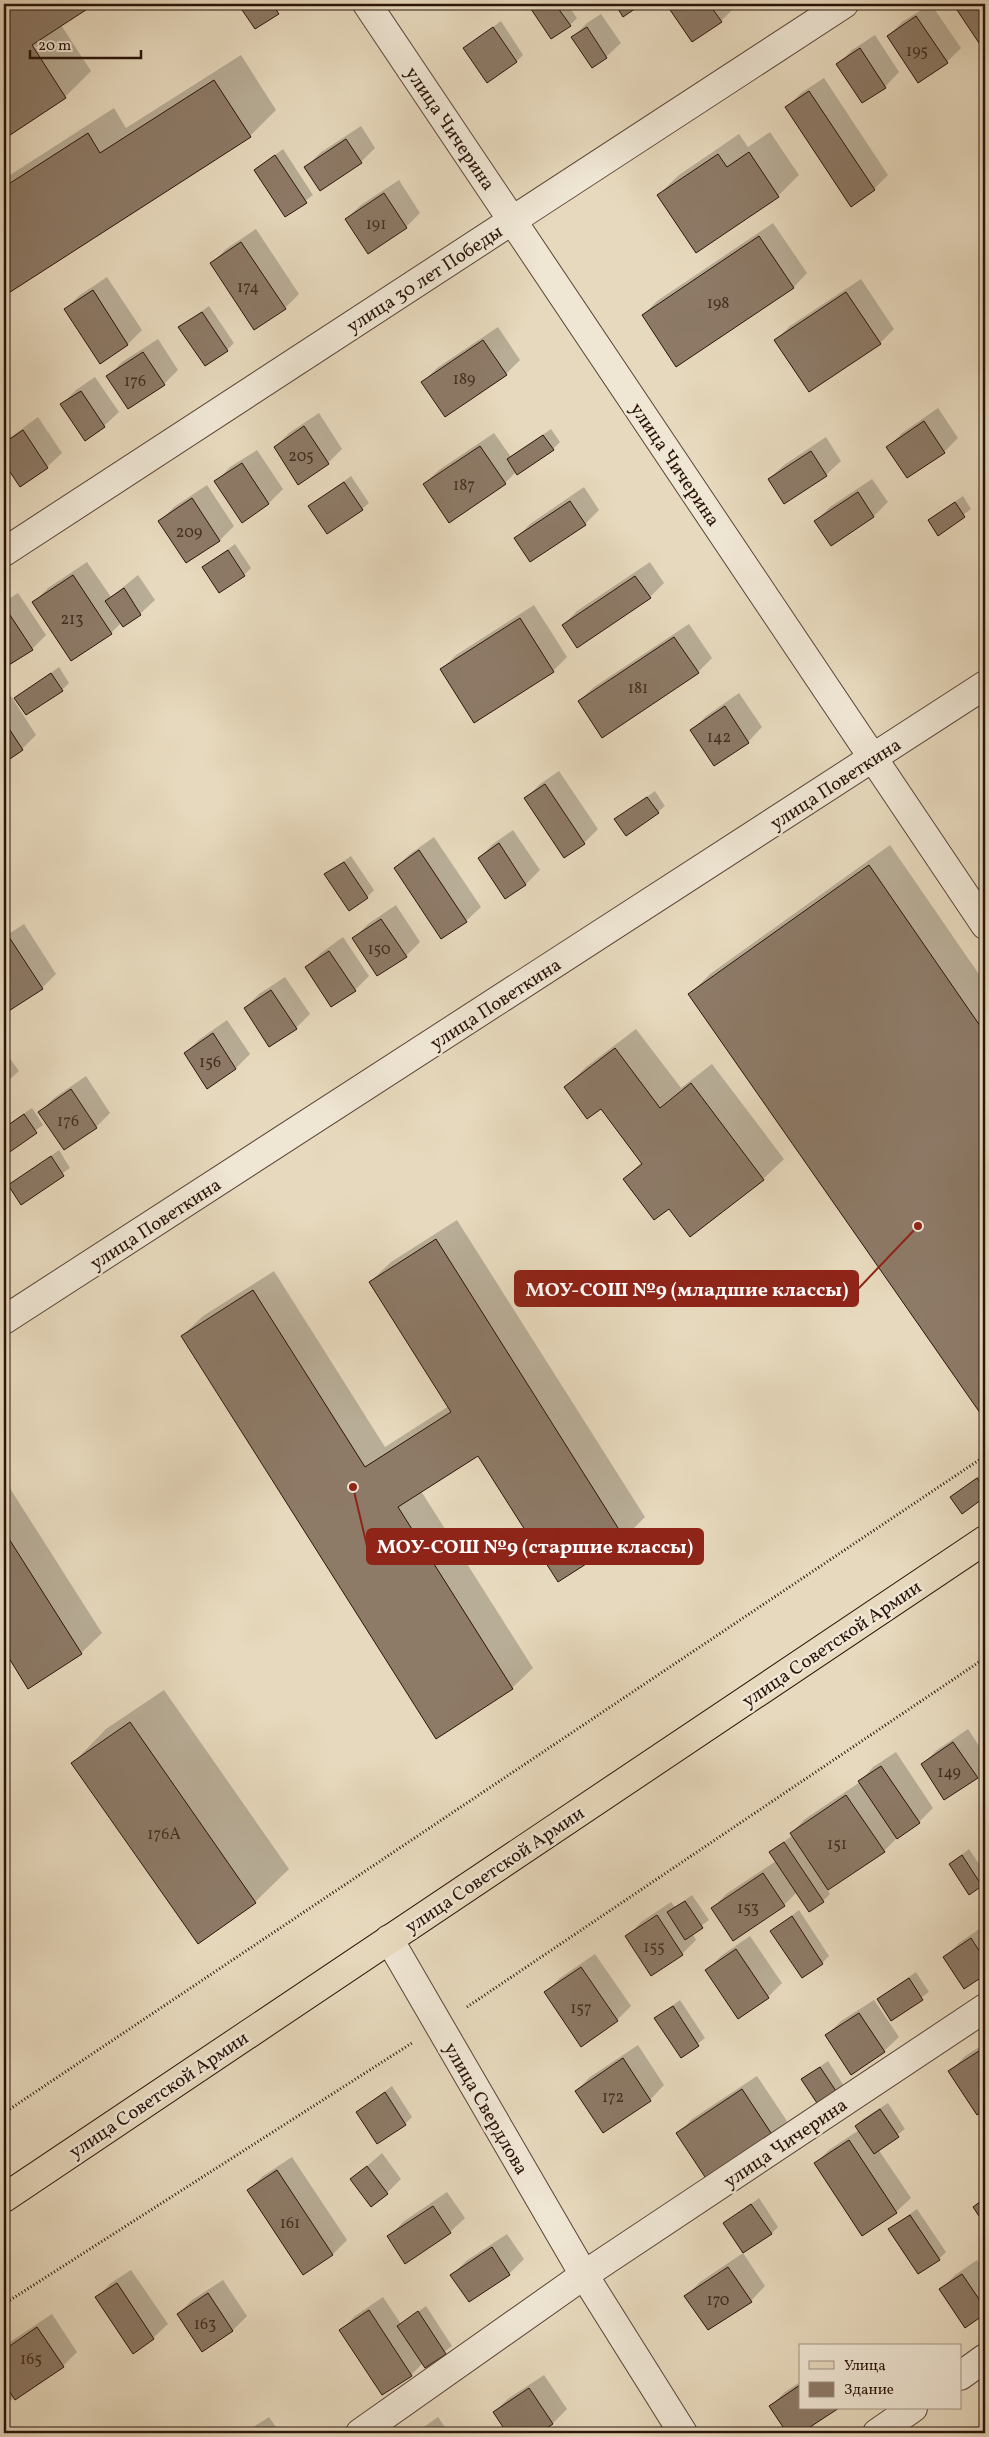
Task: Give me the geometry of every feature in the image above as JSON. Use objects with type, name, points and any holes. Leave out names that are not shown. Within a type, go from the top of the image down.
[{"type":"main road","name":"улица Советской Армии","points":[[4,2198],[985,1540]]},
{"type":"street","name":"улица Чичерина","points":[[367,4],[985,925]]},
{"type":"street","name":"улица 30 лет Победы","points":[[4,552],[844,4]]},
{"type":"street","name":"улица Поветкина","points":[[4,1320],[985,685]]},
{"type":"street","name":"улица Свердлова","points":[[389,1940],[584,2276],[683,2433]]},
{"type":"street","name":"улица Чичерина","points":[[584,2276],[985,2008]]},
{"type":"street","points":[[360,2433],[584,2276]]},
{"type":"street","points":[[962,2375],[985,2358]]},
{"type":"street","points":[[877,2433],[910,2410]]},
{"type":"path","points":[[4,2113],[985,1456]]},
{"type":"path","points":[[4,2304],[439,2026],[985,1658]]},
{"type":"building","points":[[4,4],[95,4],[32,45],[66,98],[4,139]]},
{"type":"building","points":[[238,4],[272,4],[279,14],[255,29]]},
{"type":"building","points":[[539,4],[555,4],[571,26],[551,39],[531,9]]},
{"type":"building","points":[[615,4],[642,4],[623,17]]},
{"type":"building","points":[[666,4],[709,4],[722,22],[692,42]]},
{"type":"building","points":[[953,4],[985,4],[985,52]]},
{"type":"building","points":[[916,16],[948,63],[918,83],[887,36]]},
{"type":"building","points":[[493,27],[517,62],[487,83],[463,48]]},
{"type":"building","points":[[587,27],[607,58],[592,68],[571,37]]},
{"type":"building","points":[[860,48],[886,88],[862,103],[836,64]]},
{"type":"building","points":[[214,80],[251,137],[4,296],[4,187],[88,133],[100,153]]},
{"type":"building","points":[[809,91],[875,190],[851,207],[785,107]]},
{"type":"building","points":[[346,139],[362,163],[320,191],[304,167]]},
{"type":"building","points":[[749,152],[779,197],[696,253],[657,195],[718,154],[727,167]]},
{"type":"building","points":[[275,155],[307,203],[285,217],[254,170]]},
{"type":"building","points":[[384,193],[407,228],[368,254],[345,219]]},
{"type":"building","points":[[759,236],[794,288],[676,367],[642,315]]},
{"type":"building","points":[[241,242],[286,309],[254,330],[210,263]]},
{"type":"building","points":[[93,290],[128,345],[100,364],[64,309]]},
{"type":"building","points":[[846,292],[881,344],[809,392],[774,340]]},
{"type":"building","points":[[202,312],[228,351],[205,366],[178,327]]},
{"type":"building","points":[[483,340],[507,375],[445,417],[421,382]]},
{"type":"building","points":[[143,352],[165,385],[128,409],[106,376]]},
{"type":"building","points":[[81,391],[105,427],[85,441],[60,404]]},
{"type":"building","points":[[924,421],[945,453],[907,478],[886,447]]},
{"type":"building","points":[[304,426],[329,464],[298,485],[274,447]]},
{"type":"building","points":[[23,430],[48,468],[20,487],[4,463],[4,443]]},
{"type":"building","points":[[543,435],[554,450],[517,475],[507,459]]},
{"type":"building","points":[[480,446],[506,484],[449,523],[423,484]]},
{"type":"building","points":[[811,451],[827,476],[784,504],[768,479]]},
{"type":"building","points":[[242,463],[269,504],[242,523],[214,481]]},
{"type":"building","points":[[344,482],[363,510],[327,534],[308,506]]},
{"type":"building","points":[[858,492],[874,517],[831,546],[814,521]]},
{"type":"building","points":[[192,498],[220,541],[186,563],[158,521]]},
{"type":"building","points":[[570,501],[586,525],[530,562],[514,538]]},
{"type":"building","points":[[955,502],[965,517],[938,536],[928,520]]},
{"type":"building","points":[[228,550],[245,576],[219,593],[202,567]]},
{"type":"building","points":[[73,575],[112,634],[71,661],[32,602]]},
{"type":"building","points":[[635,576],[651,598],[577,648],[562,625]]},
{"type":"building","points":[[124,588],[141,615],[123,627],[105,601]]},
{"type":"building","points":[[4,606],[33,650],[4,668]]},
{"type":"building","points":[[520,618],[554,672],[474,723],[440,669]]},
{"type":"building","points":[[674,637],[699,673],[602,738],[578,701]]},
{"type":"building","points":[[51,673],[63,691],[26,715],[14,698]]},
{"type":"building","points":[[725,706],[749,743],[714,766],[690,730]]},
{"type":"building","points":[[4,721],[23,750],[4,763]]},
{"type":"building","points":[[545,784],[585,844],[564,858],[524,798]]},
{"type":"building","points":[[647,797],[659,813],[626,836],[614,819]]},
{"type":"building","points":[[499,843],[526,885],[505,899],[478,858]]},
{"type":"building","points":[[419,850],[467,922],[441,939],[394,868]]},
{"type":"building","points":[[344,862],[368,898],[349,911],[324,874]]},
{"type":"building","points":[[869,865],[985,1033],[985,1420],[688,994]]},
{"type":"building","points":[[381,919],[407,957],[377,976],[352,938]]},
{"type":"building","points":[[9,937],[43,989],[4,1014],[4,941]]},
{"type":"building","points":[[329,951],[356,991],[331,1007],[305,967]]},
{"type":"building","points":[[271,990],[297,1029],[269,1047],[244,1008]]},
{"type":"building","points":[[213,1033],[236,1069],[207,1089],[184,1053]]},
{"type":"building","points":[[615,1048],[660,1108],[691,1083],[764,1180],[690,1237],[669,1209],[654,1220],[623,1179],[642,1164],[601,1109],[587,1119],[564,1087]]},
{"type":"building","points":[[71,1089],[97,1128],[64,1150],[38,1112]]},
{"type":"building","points":[[24,1114],[37,1133],[4,1156],[4,1128]]},
{"type":"building","points":[[51,1156],[64,1176],[21,1205],[8,1185]]},
{"type":"building","points":[[436,1239],[625,1539],[558,1582],[478,1456],[398,1507],[513,1689],[436,1739],[181,1336],[253,1290],[365,1467],[451,1412],[369,1282]]},
{"type":"building","points":[[977,1478],[985,1490],[985,1497],[962,1514],[950,1497]]},
{"type":"building","points":[[4,1531],[82,1654],[28,1689],[4,1650]]},
{"type":"building","points":[[130,1722],[256,1903],[198,1944],[71,1763]]},
{"type":"building","points":[[953,1742],[978,1778],[944,1800],[921,1764]]},
{"type":"building","points":[[881,1766],[920,1823],[897,1839],[858,1781]]},
{"type":"building","points":[[846,1795],[885,1852],[828,1890],[790,1833]]},
{"type":"building","points":[[784,1842],[824,1902],[809,1912],[769,1852]]},
{"type":"building","points":[[962,1855],[982,1886],[969,1895],[949,1864]]},
{"type":"building","points":[[763,1873],[785,1906],[733,1941],[711,1908]]},
{"type":"building","points":[[685,1901],[703,1928],[685,1940],[667,1912]]},
{"type":"building","points":[[657,1915],[683,1955],[651,1976],[625,1936]]},
{"type":"building","points":[[792,1916],[823,1964],[802,1978],[770,1931]]},
{"type":"building","points":[[971,1938],[985,1960],[985,1975],[964,1989],[943,1957]]},
{"type":"building","points":[[736,1949],[769,1998],[738,2019],[705,1970]]},
{"type":"building","points":[[581,1967],[618,2021],[581,2047],[544,1992]]},
{"type":"building","points":[[909,1978],[923,2000],[891,2021],[877,1999]]},
{"type":"building","points":[[673,2006],[699,2046],[681,2058],[654,2018]]},
{"type":"building","points":[[859,2013],[885,2052],[851,2075],[825,2035]]},
{"type":"building","points":[[982,2049],[985,2053],[985,2110],[977,2115],[948,2071]]},
{"type":"building","points":[[623,2058],[651,2101],[603,2133],[575,2091]]},
{"type":"building","points":[[820,2067],[838,2094],[819,2106],[801,2079]]},
{"type":"building","points":[[742,2089],[773,2136],[707,2180],[676,2133]]},
{"type":"building","points":[[385,2092],[406,2125],[377,2144],[356,2112]]},
{"type":"building","points":[[880,2109],[899,2137],[874,2154],[855,2126]]},
{"type":"building","points":[[849,2140],[897,2213],[862,2236],[814,2163]]},
{"type":"building","points":[[367,2166],[388,2194],[371,2207],[350,2179]]},
{"type":"building","points":[[277,2170],[333,2255],[303,2275],[247,2190]]},
{"type":"building","points":[[985,2198],[985,2225],[973,2207]]},
{"type":"building","points":[[751,2204],[772,2234],[743,2253],[723,2223]]},
{"type":"building","points":[[433,2206],[451,2233],[405,2264],[387,2236]]},
{"type":"building","points":[[910,2215],[940,2260],[918,2274],[888,2229]]},
{"type":"building","points":[[492,2247],[510,2275],[469,2302],[450,2275]]},
{"type":"building","points":[[728,2267],[752,2302],[708,2330],[684,2296]]},
{"type":"building","points":[[962,2274],[985,2308],[985,2314],[965,2328],[939,2289]]},
{"type":"building","points":[[117,2283],[154,2339],[133,2354],[95,2297]]},
{"type":"building","points":[[208,2293],[233,2331],[202,2352],[177,2314]]},
{"type":"building","points":[[369,2310],[412,2376],[382,2395],[339,2330]]},
{"type":"building","points":[[418,2311],[446,2354],[425,2368],[397,2326]]},
{"type":"building","points":[[37,2327],[64,2367],[15,2400],[4,2383],[4,2350]]},
{"type":"building","points":[[799,2386],[799,2410],[836,2410],[801,2433],[787,2433],[769,2406]]},
{"type":"building","points":[[529,2388],[553,2424],[539,2433],[507,2433],[493,2412]]},
{"type":"place","name":"МОУ-СОШ №9 (младшие классы)","points":[[918,1226]]},
{"type":"place","name":"МОУ-СОШ №9 (старшие классы)","points":[[353,1487]]}]
